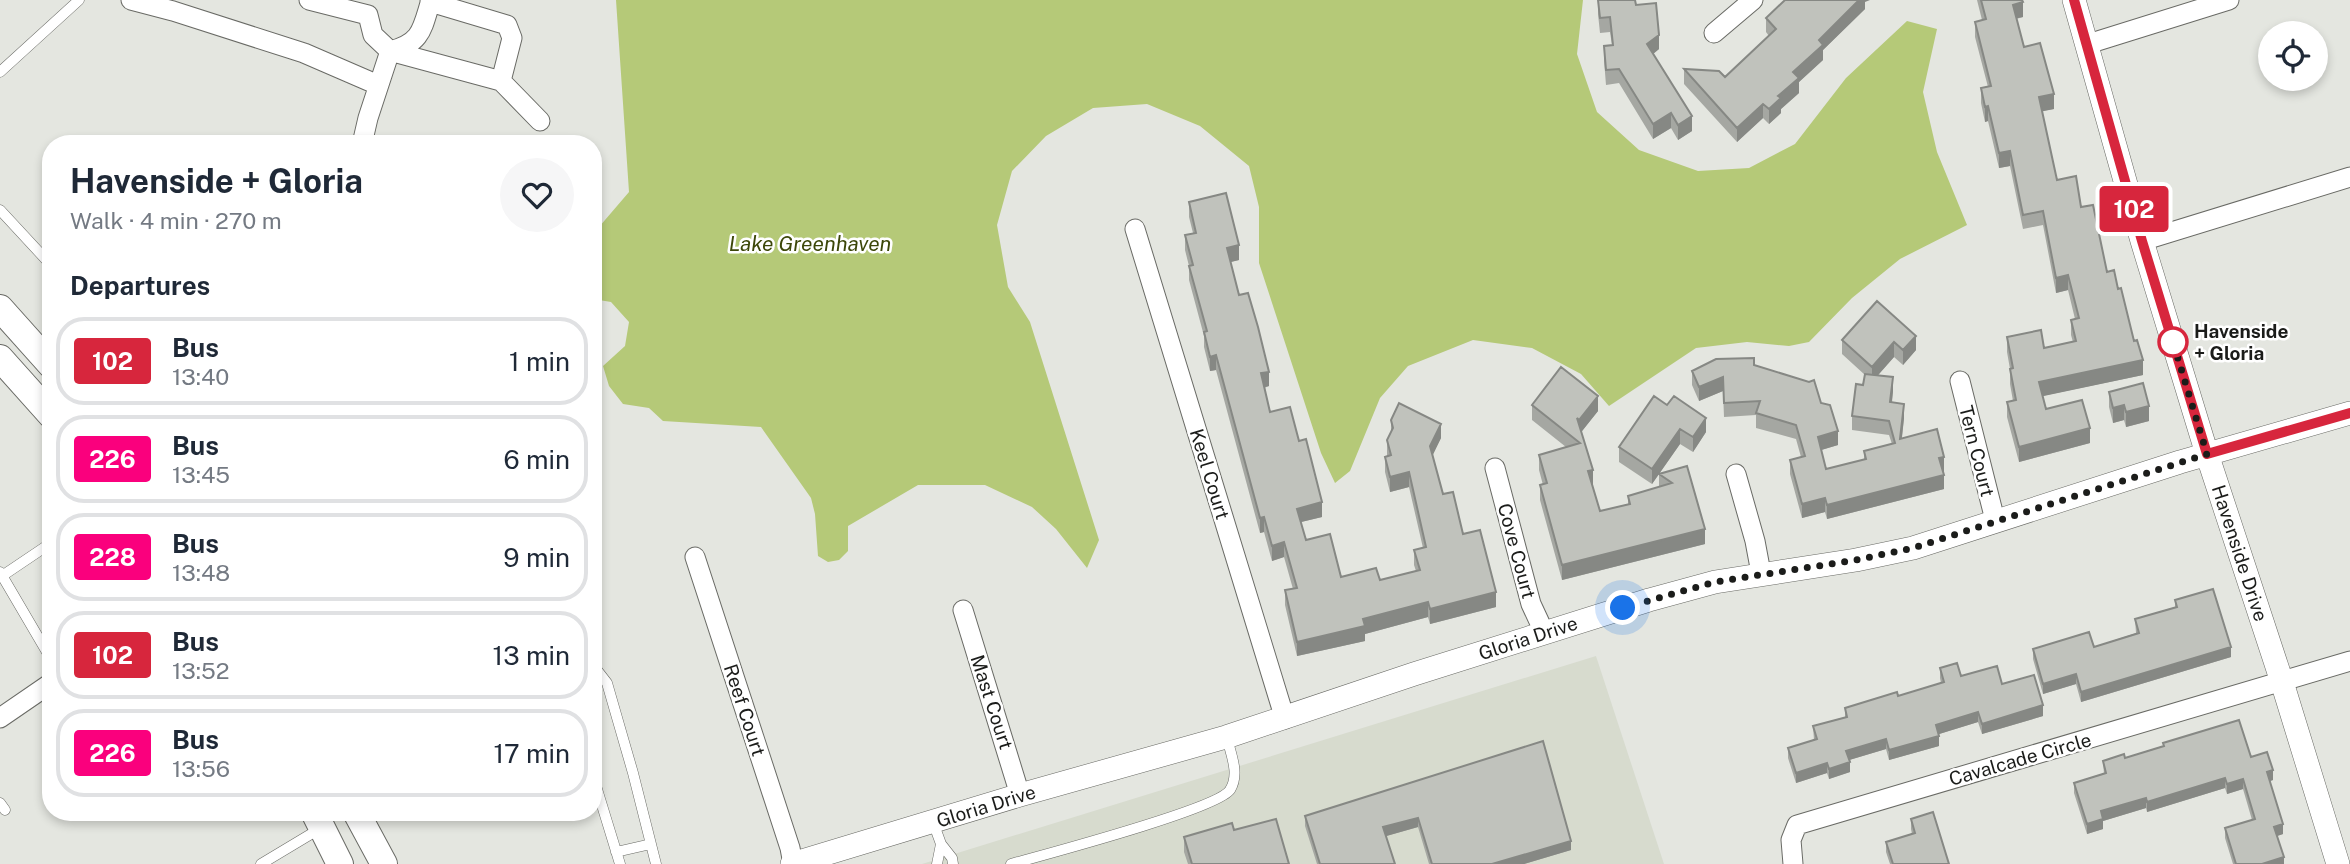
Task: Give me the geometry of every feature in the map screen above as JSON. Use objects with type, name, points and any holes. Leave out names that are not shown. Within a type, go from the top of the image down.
[{"type":"main road","points":[[0,308],[42,355]]},
{"type":"main road","points":[[0,358],[42,405]]},
{"type":"main road","points":[[318,821],[340,864]]},
{"type":"main road","points":[[361,821],[384,864]]},
{"type":"street","points":[[131,0],[173,10],[304,53],[378,85]]},
{"type":"street","points":[[309,0],[371,8],[373,35],[390,51],[500,81],[540,121]]},
{"type":"street","points":[[1714,33],[1753,0]]},
{"type":"street","name":"Havenside Drive","points":[[2074,0],[2142,241],[2337,864]]},
{"type":"street","points":[[2088,44],[2229,0]]},
{"type":"street","points":[[390,51],[417,39],[431,1],[507,25],[512,38],[500,81]]},
{"type":"street","points":[[364,135],[390,51]]},
{"type":"street","points":[[2142,241],[2350,177]]},
{"type":"street","name":"Keel Court","points":[[1135,229],[1285,719]]},
{"type":"street","name":"Tern Court","points":[[1960,381],[1995,520]]},
{"type":"street","name":"Gloria Drive","points":[[800,863],[1020,794],[1285,719],[1414,674],[1676,592],[1761,573],[1856,560],[1913,548],[2207,454],[2350,413]]},
{"type":"street","name":"Cove Court","points":[[1495,468],[1531,604],[1544,632]]},
{"type":"street","points":[[1736,474],[1761,573]]},
{"type":"street","name":"Reef Court","points":[[695,557],[786,835],[800,863]]},
{"type":"street","name":"Mast Court","points":[[963,610],[1020,794]]},
{"type":"street","points":[[2282,682],[2350,661]]},
{"type":"street","name":"Cavalcade Circle","points":[[1793,864],[1791,840],[1797,825],[2282,682]]},
{"type":"street","points":[[0,718],[42,689]]},
{"type":"lane","points":[[0,72],[79,0]]},
{"type":"lane","points":[[0,210],[42,255]]},
{"type":"lane","points":[[42,549],[1,574],[42,644]]},
{"type":"lane","points":[[602,677],[607,683],[633,773],[656,864]]},
{"type":"lane","points":[[1010,864],[1213,802],[1228,792],[1236,777],[1226,737]]},
{"type":"lane","points":[[602,806],[620,864]]},
{"type":"lane","points":[[261,864],[317,821]]},
{"type":"lane","points":[[933,822],[953,864]]},
{"type":"lane","points":[[616,852],[651,844]]},
{"type":"lane","points":[[937,864],[942,844]]},
{"type":"shaded area","points":[[1596,656],[1664,864],[922,864]]},
{"type":"water","name":"Lake Greenhaven","points":[[616,0],[1583,0],[1577,54],[1597,112],[1639,150],[1698,171],[1749,168],[1795,144],[1846,78],[1907,21],[1937,29],[1923,92],[1937,152],[1967,225],[1900,259],[1852,298],[1809,342],[1789,346],[1747,342],[1696,348],[1609,406],[1581,374],[1532,348],[1473,340],[1408,366],[1380,398],[1350,471],[1335,483],[1321,453],[1259,263],[1259,207],[1249,166],[1200,126],[1147,104],[1093,108],[1046,136],[1012,171],[997,225],[1008,287],[1030,322],[1099,540],[1087,568],[1056,529],[1032,507],[985,485],[918,485],[848,526],[848,551],[839,560],[828,562],[818,556],[811,498],[761,427],[663,421],[649,408],[623,404],[609,386],[603,366],[625,346],[629,322],[611,302],[602,300],[602,224],[629,192]]},
{"type":"building","points":[[1598,0],[1635,0],[1636,5],[1656,3],[1659,35],[1647,44],[1692,116],[1678,125],[1671,113],[1653,124],[1619,69],[1606,70],[1604,46],[1613,45],[1610,17],[1600,18]]},
{"type":"building","points":[[1785,0],[1859,0],[1819,40],[1823,45],[1793,72],[1799,78],[1778,96],[1781,98],[1769,109],[1763,104],[1737,128],[1684,69],[1719,71],[1725,77],[1776,29],[1766,18]]},
{"type":"building","points":[[1981,0],[2023,2],[2013,5],[2024,47],[2040,43],[2054,94],[2039,97],[2057,180],[2076,176],[2081,207],[2093,205],[2107,272],[2114,270],[2134,341],[2137,340],[2143,360],[2039,382],[2046,409],[2082,400],[2090,428],[2019,447],[2007,402],[2016,400],[2007,337],[2041,330],[2044,348],[2076,341],[2071,320],[2079,318],[2068,275],[2056,278],[2043,211],[2023,215],[2010,151],[1999,153],[1981,88],[1991,86],[1975,22],[1986,19]]},
{"type":"building","points":[[1226,193],[1239,245],[1227,248],[1239,295],[1248,293],[1258,327],[1269,372],[1261,373],[1270,412],[1290,407],[1299,441],[1306,439],[1322,502],[1297,509],[1306,540],[1330,534],[1341,577],[1376,568],[1380,580],[1420,570],[1414,550],[1426,547],[1409,472],[1390,477],[1385,457],[1391,455],[1387,440],[1393,428],[1391,420],[1399,403],[1441,424],[1430,446],[1443,494],[1453,492],[1463,534],[1480,530],[1496,592],[1430,609],[1428,602],[1363,619],[1365,626],[1297,642],[1285,590],[1297,588],[1284,542],[1272,546],[1264,517],[1260,518],[1216,355],[1210,357],[1204,332],[1207,331],[1189,266],[1193,265],[1185,235],[1196,233],[1189,202]]},
{"type":"building","points":[[1877,301],[1916,336],[1903,350],[1894,342],[1872,367],[1842,340]]},
{"type":"building","points":[[1754,358],[1754,365],[1809,382],[1814,380],[1821,403],[1830,405],[1838,431],[1818,437],[1826,469],[1866,459],[1864,451],[1895,443],[1889,421],[1852,416],[1856,384],[1863,385],[1865,374],[1893,377],[1890,402],[1904,404],[1900,439],[1937,429],[1944,457],[1939,458],[1944,475],[1827,505],[1825,498],[1802,504],[1790,460],[1805,456],[1796,425],[1756,413],[1760,401],[1724,403],[1723,377],[1699,387],[1692,371],[1716,359]]},
{"type":"building","points":[[1561,367],[1598,396],[1579,420],[1577,418],[1593,470],[1588,471],[1600,511],[1630,504],[1628,496],[1672,483],[1659,474],[1687,466],[1705,529],[1562,565],[1540,485],[1547,483],[1539,455],[1580,443],[1532,405]]},
{"type":"building","points":[[2143,383],[2149,406],[2126,412],[2124,405],[2113,408],[2109,392]]},
{"type":"building","points":[[1654,396],[1667,405],[1674,396],[1706,418],[1693,437],[1680,429],[1652,469],[1619,447]]},
{"type":"building","points":[[2213,589],[2231,647],[2081,692],[2076,674],[2043,684],[2033,649],[2089,632],[2094,647],[2139,633],[2135,619],[2177,607],[2175,600]]},
{"type":"building","points":[[1957,663],[1961,676],[1997,666],[2002,684],[2034,675],[2043,705],[1982,724],[1978,712],[1936,725],[1939,736],[1889,750],[1886,739],[1846,751],[1850,762],[1829,769],[1827,763],[1796,773],[1788,748],[1817,739],[1813,726],[1847,717],[1845,708],[1897,692],[1898,696],[1944,682],[1940,668]]},
{"type":"building","points":[[2239,720],[2251,757],[2267,752],[2273,770],[2267,772],[2283,824],[2274,827],[2284,857],[2262,864],[2236,864],[2225,828],[2255,819],[2243,779],[2227,784],[2225,778],[2147,802],[2146,798],[2101,811],[2103,819],[2087,824],[2074,783],[2106,773],[2103,761],[2124,754],[2125,758],[2164,746],[2163,743]]},
{"type":"building","points":[[1543,741],[1571,841],[1492,864],[1432,864],[1418,818],[1383,827],[1395,864],[1320,864],[1305,816]]},
{"type":"building","points":[[1933,812],[1949,864],[1893,864],[1886,842],[1915,833],[1911,819]]},
{"type":"building","points":[[1276,819],[1289,864],[1192,864],[1184,837],[1232,823],[1234,830]]},
{"type":"bus line","name":"102","points":[[2074,0],[2142,241],[2207,454],[2350,413]]},
{"type":"place","name":"Havenside + Gloria","points":[[2173,342]]},
{"type":"route","points":[[1623,608],[1715,582],[1856,560],[1913,548],[2207,454],[2173,342]]}]
